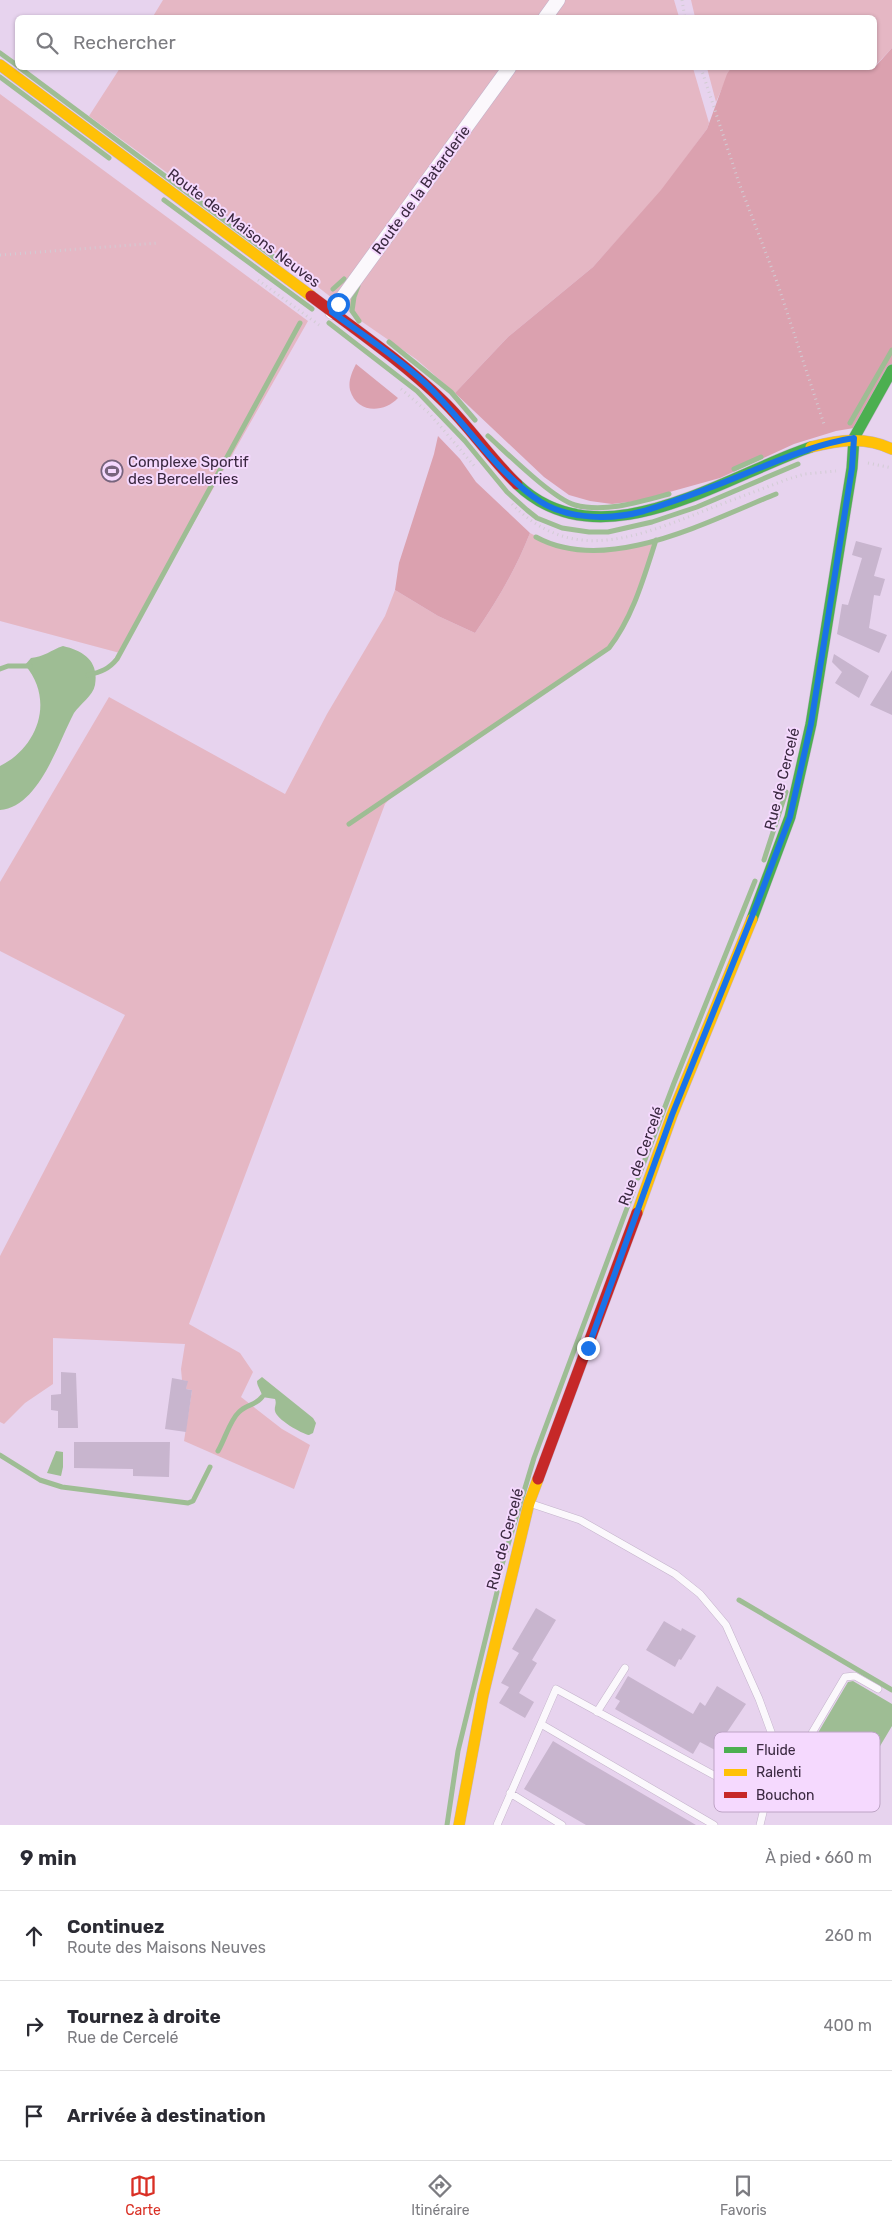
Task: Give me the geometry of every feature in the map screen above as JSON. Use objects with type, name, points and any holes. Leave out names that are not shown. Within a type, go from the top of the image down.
[{"type":"street","points":[[547,15],[558,0]]},
{"type":"street","name":"Route des Maisons Neuves","points":[[0,65],[332,312],[424,383],[522,488],[542,503],[566,512],[607,517],[636,513],[670,503],[809,448],[830,442],[854,438],[874,441],[892,449]]},
{"type":"street","name":"Route de la Batarderie","points":[[332,312],[508,70]]},
{"type":"street","points":[[854,438],[892,370]]},
{"type":"street","name":"Rue de Cercelé","points":[[459,1825],[483,1695],[529,1503],[588,1348],[672,1115],[790,817],[811,724],[852,468],[854,438]]},
{"type":"lane","points":[[529,1503],[580,1520],[675,1574],[700,1594],[726,1625],[771,1732]]},
{"type":"lane","points":[[597,1712],[625,1668]]},
{"type":"lane","points":[[812,1732],[845,1676],[855,1676],[878,1689]]},
{"type":"lane","points":[[497,1825],[556,1689],[714,1775]]},
{"type":"lane","points":[[541,1724],[714,1825]]},
{"type":"lane","points":[[510,1793],[562,1825]]},
{"type":"lane","points":[[760,1825],[763,1812]]},
{"type":"path","points":[[682,0],[684,15]]},
{"type":"path","points":[[702,70],[739,183],[777,282],[830,442]]},
{"type":"path","points":[[0,255],[158,243]]},
{"type":"path","points":[[866,463],[892,468]]},
{"type":"shaded area","points":[[163,0],[674,0],[678,15],[154,15]]},
{"type":"shaded area","points":[[691,0],[892,0],[892,48],[877,64],[877,15],[695,15]]},
{"type":"shaded area","points":[[892,48],[892,370],[860,427],[836,431],[794,444],[720,478],[637,501],[612,504],[590,501],[569,495],[544,477],[455,393],[508,337],[593,267],[661,190],[707,129],[730,70],[877,70],[877,65]]},
{"type":"shaded area","points":[[119,70],[694,70],[709,123],[707,129],[662,190],[593,267],[508,337],[455,393],[416,359],[361,321],[246,230],[89,116]]},
{"type":"shaded area","points":[[708,70],[730,70],[716,102]]},
{"type":"shaded area","name":"Complexe Sportif des Bercelleries","points":[[0,94],[308,321],[120,653],[0,621]]},
{"type":"shaded area","points":[[356,364],[398,398],[386,406],[371,409],[358,403],[353,398],[350,390],[351,377]]},
{"type":"shaded area","points":[[438,436],[460,459],[476,482],[530,533],[506,584],[475,633],[438,616],[395,590],[399,563]]},
{"type":"shaded area","points":[[530,533],[561,546],[592,550],[624,548],[656,540],[631,610],[609,648],[398,790],[385,804],[189,1324],[240,1353],[253,1372],[241,1397],[282,1429],[310,1445],[294,1489],[184,1441],[192,1390],[186,1389],[187,1381],[182,1380],[181,1369],[185,1344],[53,1338],[53,1384],[25,1403],[4,1424],[0,1422],[0,1256],[125,1015],[0,951],[0,882],[109,697],[285,794],[327,714],[385,616],[395,590],[438,616],[475,633],[506,584]]},
{"type":"shaded area","points":[[63,646],[83,654],[92,663],[96,677],[94,689],[74,713],[46,772],[36,786],[26,798],[14,806],[0,810],[0,766],[13,758],[24,747],[33,735],[38,722],[39,693],[34,679],[25,665],[31,658],[44,655]]},
{"type":"shaded area","points":[[262,1377],[313,1418],[316,1423],[313,1433],[309,1435],[301,1432],[290,1426],[276,1414],[275,1399],[262,1397],[257,1381]]},
{"type":"shaded area","points":[[56,1451],[63,1452],[61,1476],[47,1473]]},
{"type":"shaded area","points":[[853,1681],[892,1704],[892,1726],[880,1746],[880,1732],[818,1732],[848,1682]]},
{"type":"building","points":[[856,541],[882,548],[874,576],[885,579],[880,596],[874,595],[869,628],[887,635],[879,653],[837,634],[842,604],[848,605],[862,558],[852,555]]},
{"type":"building","points":[[834,654],[869,676],[859,698],[835,683],[842,672],[832,662]]},
{"type":"building","points":[[892,670],[892,715],[870,705]]},
{"type":"building","points":[[61,1372],[76,1373],[78,1428],[58,1428],[58,1411],[51,1410],[51,1395],[61,1394]]},
{"type":"building","points":[[172,1378],[188,1381],[186,1389],[192,1390],[186,1432],[165,1429]]},
{"type":"building","points":[[74,1442],[170,1442],[169,1477],[133,1476],[133,1469],[74,1468]]},
{"type":"building","points":[[536,1608],[556,1620],[532,1660],[537,1663],[519,1693],[534,1702],[525,1718],[499,1703],[509,1687],[501,1683],[519,1653],[512,1649]]},
{"type":"building","points":[[664,1621],[681,1631],[682,1628],[696,1636],[675,1667],[646,1650]]},
{"type":"building","points":[[628,1676],[693,1714],[700,1702],[705,1706],[717,1686],[746,1704],[727,1732],[714,1732],[714,1749],[700,1742],[693,1754],[615,1709],[620,1701],[615,1698]]},
{"type":"building","points":[[553,1741],[696,1825],[586,1825],[524,1789]]},
{"type":"waterway","points":[[0,53],[15,64]]},
{"type":"waterway","points":[[23,70],[279,261]]},
{"type":"waterway","points":[[0,77],[109,158]]},
{"type":"waterway","points":[[164,200],[312,309]]},
{"type":"waterway","points":[[333,289],[344,279]]},
{"type":"waterway","points":[[358,286],[352,311],[359,321]]},
{"type":"waterway","points":[[88,675],[104,670],[117,659],[300,323]]},
{"type":"waterway","points":[[329,323],[417,391],[465,441],[507,492],[527,510],[537,518],[562,528],[589,532],[608,532],[652,522],[697,507],[798,464]]},
{"type":"waterway","points":[[389,342],[451,392],[475,420]]},
{"type":"waterway","points":[[850,423],[892,350]]},
{"type":"waterway","points":[[488,436],[543,485],[575,505],[598,508],[610,507],[669,494]]},
{"type":"waterway","points":[[734,469],[761,457]]},
{"type":"waterway","points":[[536,537],[564,547],[594,551],[625,548],[689,530],[776,494]]},
{"type":"waterway","points":[[349,824],[609,648],[631,610],[656,540]]},
{"type":"waterway","points":[[0,669],[8,666],[30,666]]},
{"type":"waterway","points":[[764,860],[786,792]]},
{"type":"waterway","points":[[638,1178],[755,881]]},
{"type":"waterway","points":[[501,1568],[534,1458],[633,1192]]},
{"type":"waterway","points":[[218,1451],[236,1415],[262,1397]]},
{"type":"waterway","points":[[0,1455],[40,1480],[62,1487],[188,1503],[193,1501],[210,1467]]},
{"type":"waterway","points":[[447,1825],[458,1751],[497,1592]]},
{"type":"waterway","points":[[739,1600],[892,1690]]},
{"type":"traffic: fast","points":[[752,919],[790,817],[811,724],[852,468],[854,438],[892,370]]},
{"type":"traffic: fast","points":[[517,484],[550,507],[586,516],[624,515],[663,506],[702,493],[811,447]]},
{"type":"traffic: slow","points":[[0,65],[311,296]]},
{"type":"traffic: slow","points":[[811,447],[852,440],[872,442],[892,449]]},
{"type":"traffic: slow","points":[[637,1213],[672,1115],[752,919]]},
{"type":"traffic: slow","points":[[459,1825],[483,1695],[529,1503],[538,1479]]},
{"type":"traffic: jam","points":[[311,296],[428,387],[453,411],[517,484]]},
{"type":"traffic: jam","points":[[538,1479],[637,1213]]},
{"type":"place","name":"Complexe Sportif des Bercelleries","points":[[112,471]]},
{"type":"route","points":[[338,304],[332,312],[385,351],[424,383],[452,410],[501,467],[522,488],[542,503],[566,512],[593,517],[614,517],[636,513],[670,503],[809,448],[854,438],[852,468],[811,724],[790,817],[774,862],[672,1115],[588,1348]]}]
